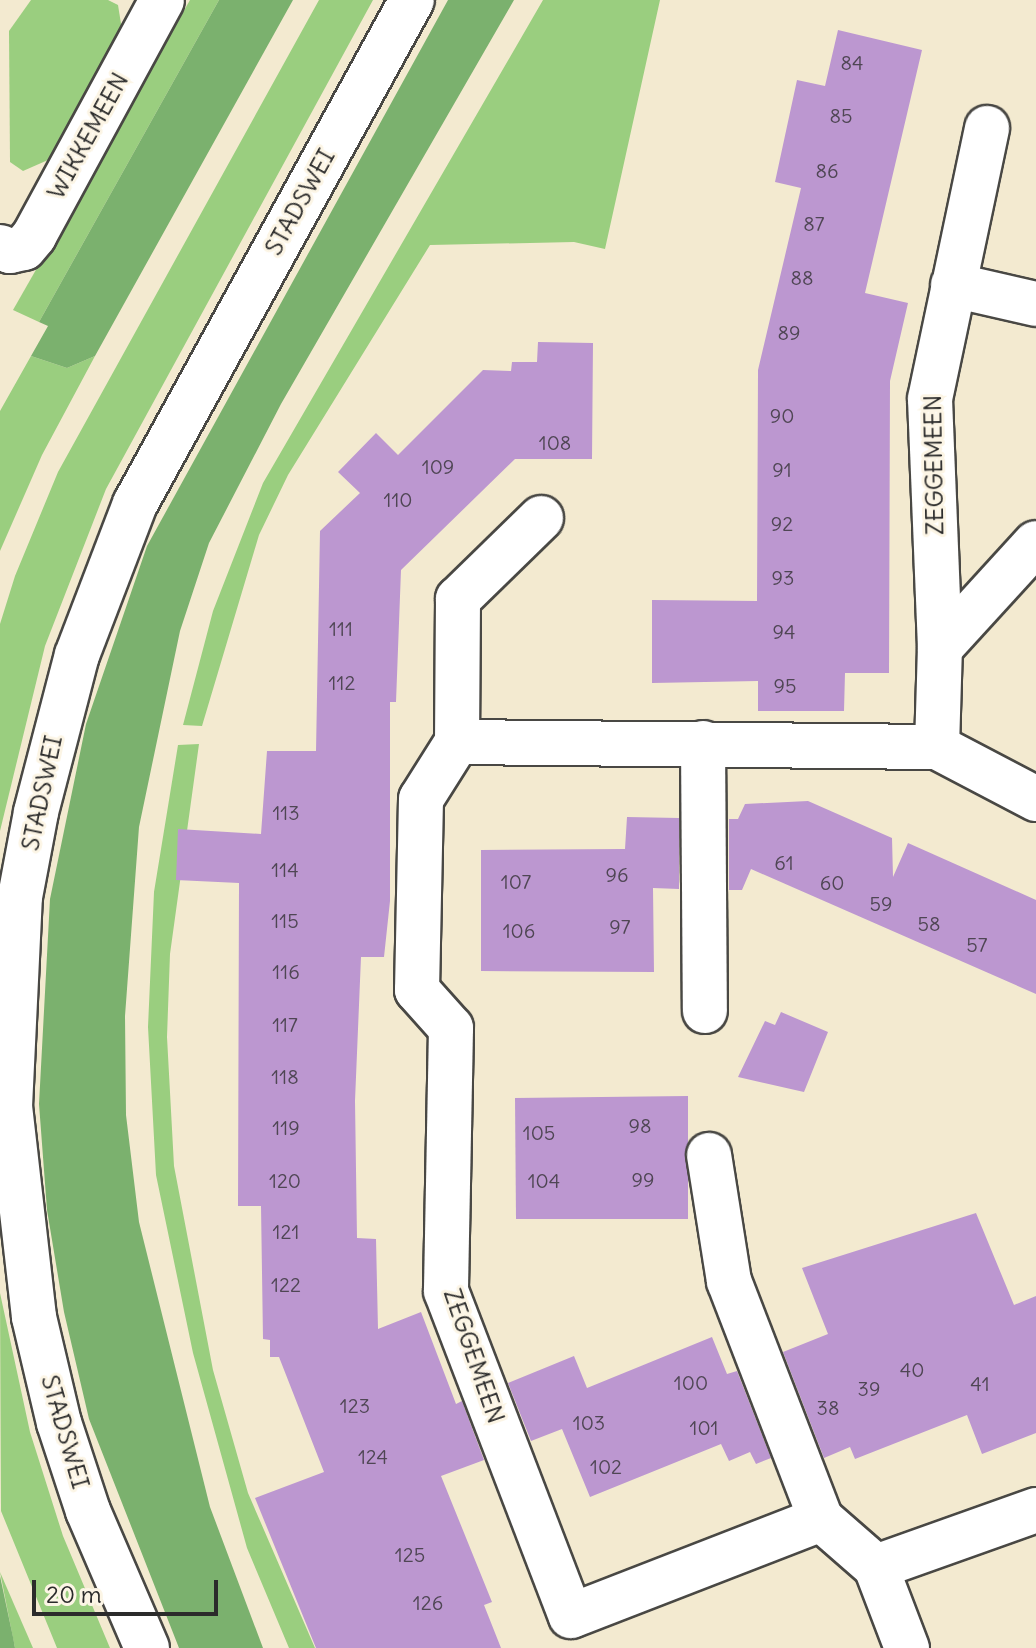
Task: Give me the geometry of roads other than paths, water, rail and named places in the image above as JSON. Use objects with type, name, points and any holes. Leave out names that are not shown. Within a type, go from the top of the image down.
[{"type":"street","name":"WIKKEMEEN","points":[[0,247],[10,251],[24,248],[34,236],[162,0]]},
{"type":"street","name":"STADSWEI","points":[[147,1648],[88,1511],[59,1423],[34,1317],[18,1216],[10,1107],[20,897],[73,668],[135,504],[412,0]]},
{"type":"street","name":"ZEGGEMEEN","points":[[937,747],[940,648],[930,399],[987,128]]},
{"type":"street","points":[[953,285],[1036,304]]},
{"type":"street","points":[[541,518],[458,599],[457,742],[937,747],[1036,799]]},
{"type":"street","points":[[940,648],[1036,543]]},
{"type":"street","name":"ZEGGEMEEN","points":[[457,742],[421,799],[417,990],[451,1028],[446,1291],[571,1616],[821,1519]]},
{"type":"street","points":[[703,743],[705,1011]]},
{"type":"street","points":[[709,1155],[729,1281],[821,1519],[876,1567],[907,1648]]},
{"type":"street","points":[[876,1567],[1036,1510]]}]
